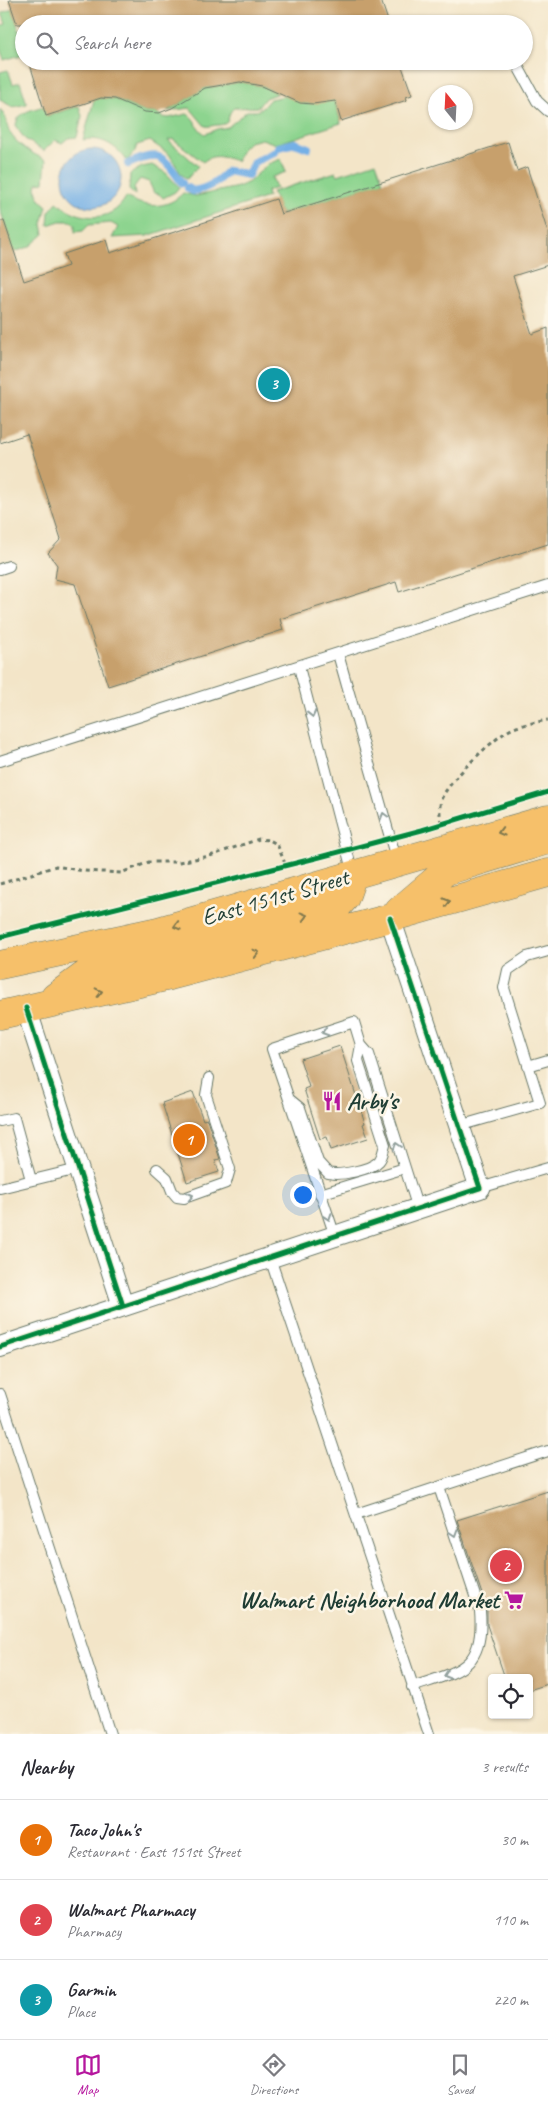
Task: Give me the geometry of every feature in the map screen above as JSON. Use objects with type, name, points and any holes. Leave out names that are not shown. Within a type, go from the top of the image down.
[{"type":"main road","name":"East 151st Street","points":[[0,965],[158,931],[548,819]]},
{"type":"main road","points":[[390,918],[446,871],[548,840]]},
{"type":"main road","name":"East 151st Street","points":[[0,1014],[170,976],[390,918],[548,873]]},
{"type":"main road","points":[[36,1006],[89,972],[336,908],[345,898],[353,875]]},
{"type":"street","points":[[0,1347],[480,1188],[390,918]]},
{"type":"street","points":[[36,1006],[78,1170],[123,1306]]},
{"type":"lane","points":[[519,70],[537,101],[548,111]]},
{"type":"lane","points":[[0,761],[548,586]]},
{"type":"lane","points":[[338,654],[398,863]]},
{"type":"lane","points":[[299,667],[353,875]]},
{"type":"lane","points":[[459,1126],[544,1102],[528,1066],[504,988],[508,970],[527,957],[548,950]]},
{"type":"lane","points":[[335,1236],[272,1049],[354,1022],[361,1045],[369,1054],[418,1209]]},
{"type":"lane","points":[[289,1099],[300,1108],[318,1162],[328,1173],[341,1175],[374,1165],[382,1155],[385,1145],[358,1061],[361,1045]]},
{"type":"lane","points":[[528,1066],[548,1060]]},
{"type":"lane","points":[[157,1169],[168,1178],[172,1191],[177,1197],[184,1198],[226,1182],[230,1169],[206,1095],[209,1078]]},
{"type":"lane","points":[[0,1121],[14,1118],[31,1180]]},
{"type":"lane","points":[[320,1194],[405,1168]]},
{"type":"lane","points":[[480,1188],[548,1168]]},
{"type":"lane","points":[[0,1188],[78,1170]]},
{"type":"lane","points":[[270,1258],[429,1734]]},
{"type":"lane","points":[[0,1394],[110,1734]]},
{"type":"lane","points":[[356,1514],[548,1451]]},
{"type":"lane","points":[[412,1687],[457,1672],[470,1662],[479,1645],[482,1630],[480,1611],[438,1487]]},
{"type":"path","points":[[441,824],[439,811],[442,799],[449,786],[488,746],[504,732],[548,720]]},
{"type":"path","points":[[0,884],[56,866],[84,871],[121,873],[149,862],[179,862],[210,856],[259,838],[276,844],[286,866]]},
{"type":"green space","points":[[12,9],[15,18],[15,57],[4,60],[0,48],[0,26],[6,24],[2,13]]},
{"type":"green space","points":[[8,70],[13,84],[20,82],[27,104],[13,107],[0,100],[0,72]]},
{"type":"green space","points":[[240,82],[262,86],[278,93],[265,98],[258,107],[234,108],[226,123],[223,124],[205,126],[190,108],[167,111],[205,88]]},
{"type":"green space","points":[[285,96],[306,104],[334,99],[341,123],[276,144],[262,139],[249,142],[243,148],[236,161],[223,157],[211,157],[203,162],[173,139],[168,140],[198,166],[187,179],[181,174],[169,154],[150,141],[137,145],[127,161],[108,143],[96,139],[83,140],[94,100],[101,98],[115,99],[145,112],[157,113],[162,117],[169,118],[187,114],[205,134],[228,127],[247,111],[257,111],[263,107],[270,99]]},
{"type":"green space","points":[[44,106],[47,116],[79,106],[82,116],[77,137],[68,138],[62,143],[55,140],[44,151],[25,139],[16,127],[19,118],[30,110]]},
{"type":"green space","points":[[0,109],[5,116],[9,131],[16,141],[30,152],[46,160],[44,182],[37,183],[36,186],[38,196],[47,206],[42,224],[44,234],[29,247],[14,252],[0,209]]},
{"type":"green space","points":[[281,159],[286,172],[272,177],[276,188],[267,191],[268,197],[147,236],[112,238],[118,227],[111,223],[89,225],[83,231],[75,232],[75,225],[71,221],[60,221],[48,225],[49,212],[57,202],[75,213],[94,217],[112,212],[120,206],[126,197],[148,205],[163,205],[177,199],[183,193],[196,196],[238,187],[249,182],[268,164]]},
{"type":"green space","points":[[376,162],[383,182],[281,214],[272,192],[336,172],[338,175]]},
{"type":"green space","points":[[152,165],[166,173],[179,187],[175,192],[163,198],[159,194],[154,193],[149,182],[140,179],[134,187],[135,195],[129,190],[130,174],[142,167]]},
{"type":"water","points":[[92,149],[103,151],[116,162],[121,178],[119,189],[108,202],[92,207],[81,205],[68,194],[63,178],[65,167],[76,154]]},
{"type":"building","points":[[9,0],[381,0],[386,15],[15,15],[15,18]]},
{"type":"building","points":[[32,70],[403,70],[412,95],[406,97],[407,100],[341,121],[335,101],[313,104],[300,103],[262,86],[240,82],[205,88],[172,108],[159,113],[145,112],[115,99],[101,98],[46,116]]},
{"type":"building","points":[[508,142],[517,171],[527,167],[548,233],[548,265],[513,276],[532,334],[548,328],[548,544],[399,592],[396,582],[280,619],[283,630],[108,686],[75,584],[55,579],[57,565],[48,553],[61,539],[27,434],[0,443],[0,221],[4,221],[24,281],[68,266],[64,254],[106,240],[110,253],[276,199],[281,214]]},
{"type":"building","name":"Arby's","points":[[340,1046],[368,1138],[331,1150],[327,1137],[320,1139],[304,1089],[309,1087],[300,1059]]},
{"type":"building","points":[[193,1092],[203,1120],[207,1119],[220,1159],[215,1160],[219,1172],[187,1182],[162,1103]]},
{"type":"building","name":"Walmart Neighborhood Market","points":[[548,1491],[548,1684],[533,1689],[533,1674],[504,1674],[487,1625],[487,1609],[457,1520]]},
{"type":"waterway","points":[[279,147],[295,143],[308,148]]},
{"type":"waterway","points":[[188,188],[193,191],[204,188],[228,171],[248,175],[254,162],[275,152]]},
{"type":"waterway","points":[[128,164],[139,159],[155,156],[165,161],[182,183]]},
{"type":"cycle path","points":[[0,937],[422,830],[548,792]]},
{"type":"cycle path","points":[[0,1347],[480,1188],[390,918]]},
{"type":"cycle path","points":[[26,1008],[123,1306]]},
{"type":"place","name":"Garmin","points":[[274,384]]},
{"type":"place","name":"Arby's","points":[[332,1101]]},
{"type":"place","name":"Taco John's","points":[[189,1140]]},
{"type":"place","name":"Walmart Pharmacy","points":[[506,1566]]},
{"type":"place","name":"Walmart Neighborhood Market","points":[[514,1600]]}]
